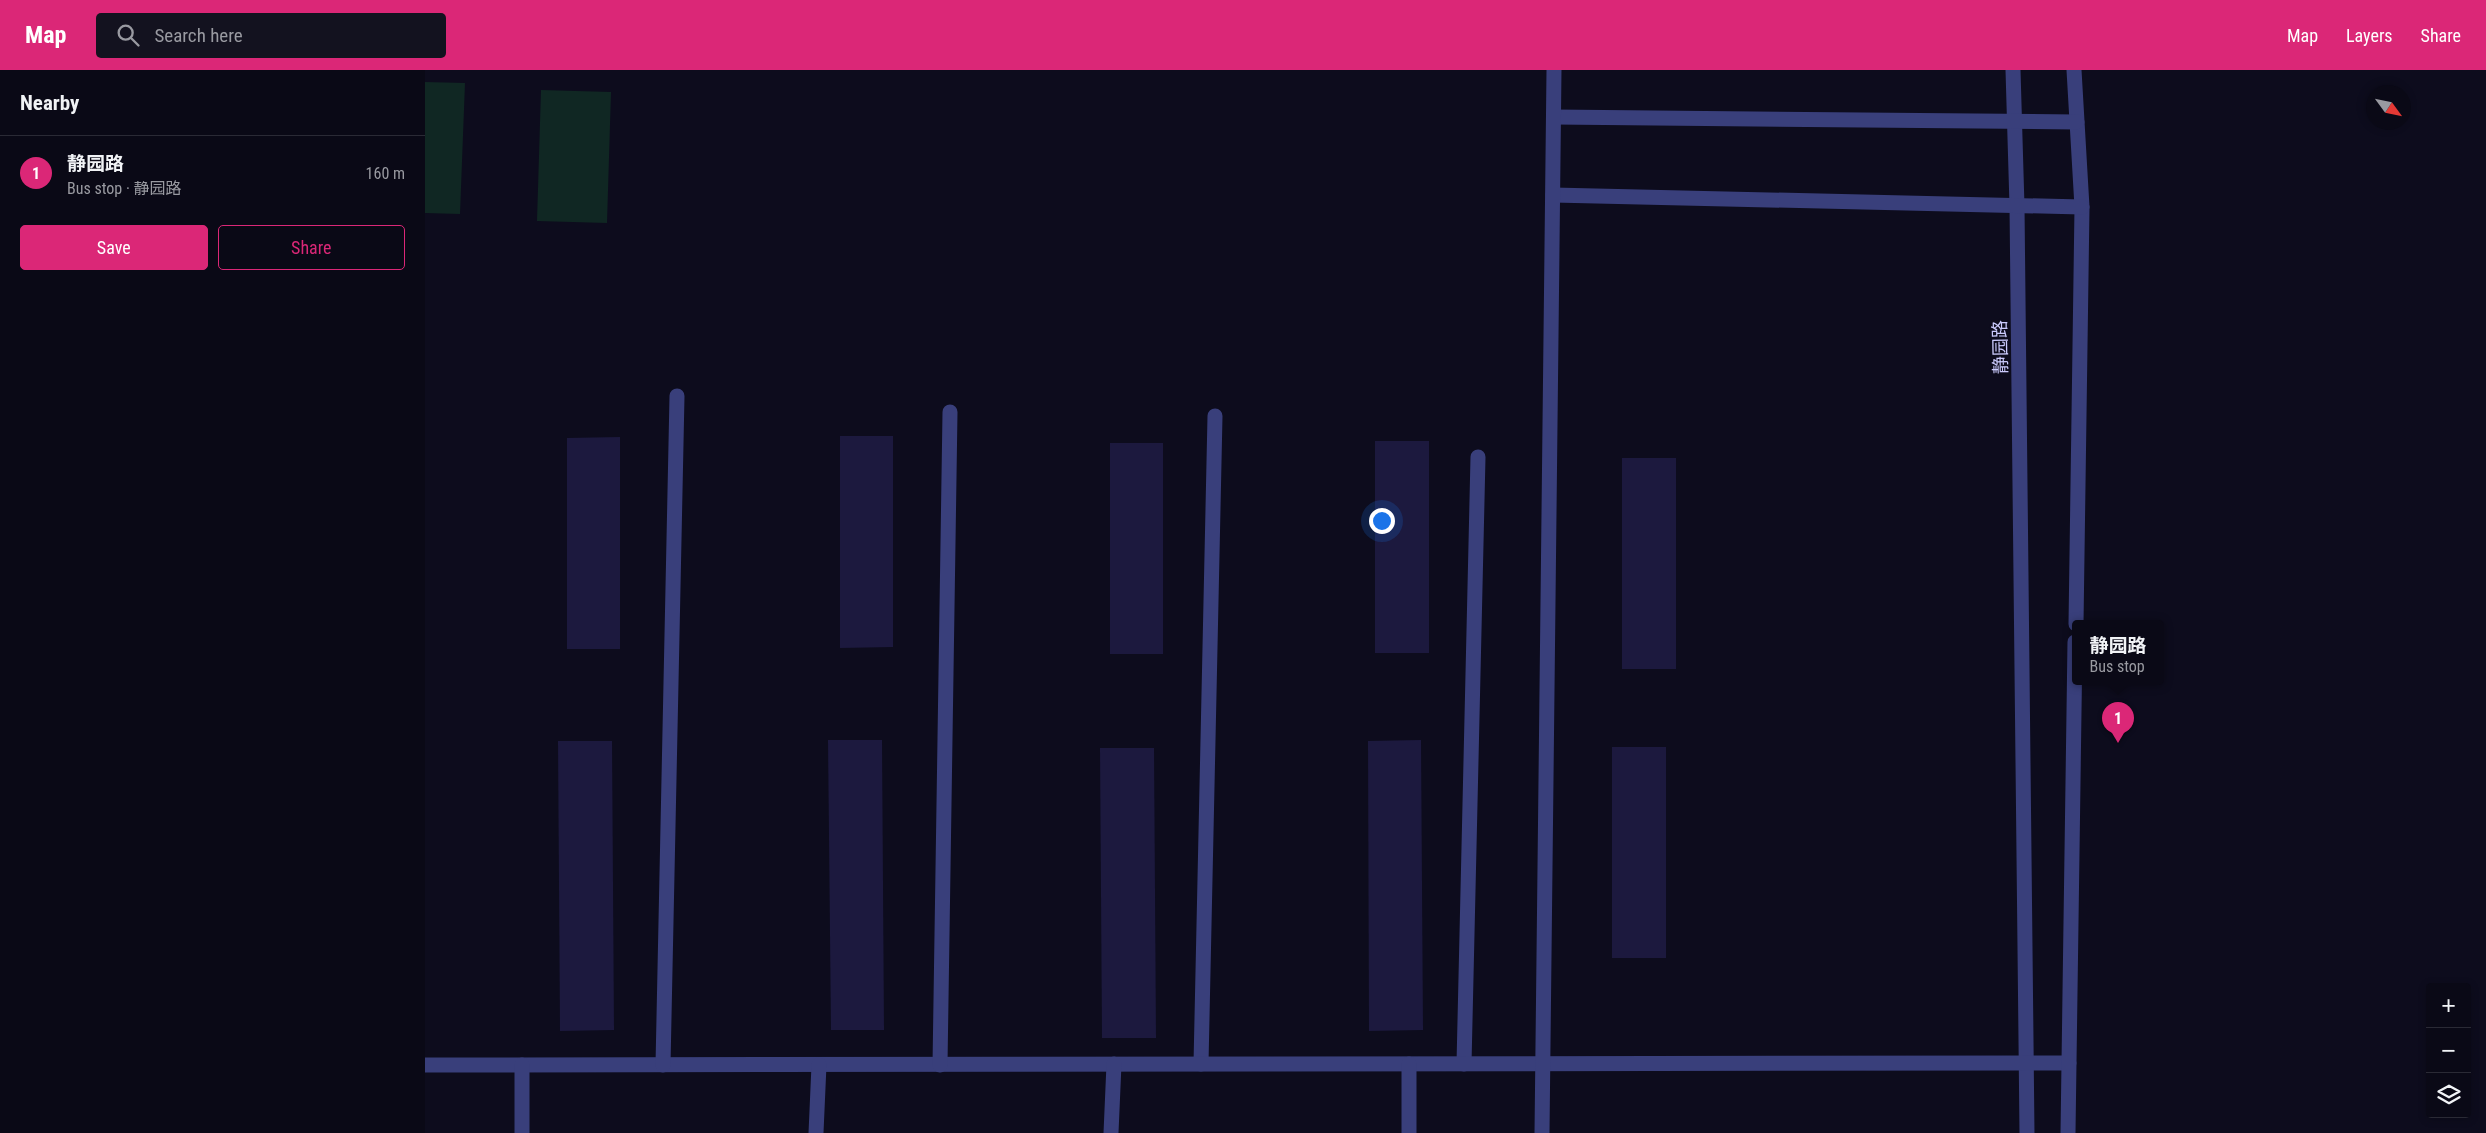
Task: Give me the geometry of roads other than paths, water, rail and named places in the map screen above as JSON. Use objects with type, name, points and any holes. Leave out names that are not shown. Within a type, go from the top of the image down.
[{"type":"street","points":[[1542,1133],[1554,70]]},
{"type":"street","name":"静园路","points":[[2013,70],[2017,206],[2027,1133]]},
{"type":"street","points":[[2075,70],[2083,207],[2076,620]]},
{"type":"street","points":[[1554,116],[2077,122]]},
{"type":"street","points":[[1553,196],[2083,207]]},
{"type":"street","points":[[663,1065],[677,396]]},
{"type":"street","points":[[941,1064],[950,412]]},
{"type":"street","points":[[1201,1064],[1215,416]]},
{"type":"street","points":[[1464,1064],[1478,457]]},
{"type":"street","points":[[2068,1133],[2074,685]]},
{"type":"street","points":[[425,1065],[2069,1062]]},
{"type":"street","points":[[1111,1133],[1113,1064]]},
{"type":"street","points":[[1409,1064],[1409,1133]]},
{"type":"street","points":[[522,1065],[522,1133]]},
{"type":"street","points":[[816,1133],[819,1065]]},
{"type":"place","name":"静园路","points":[[2118,743]]}]
